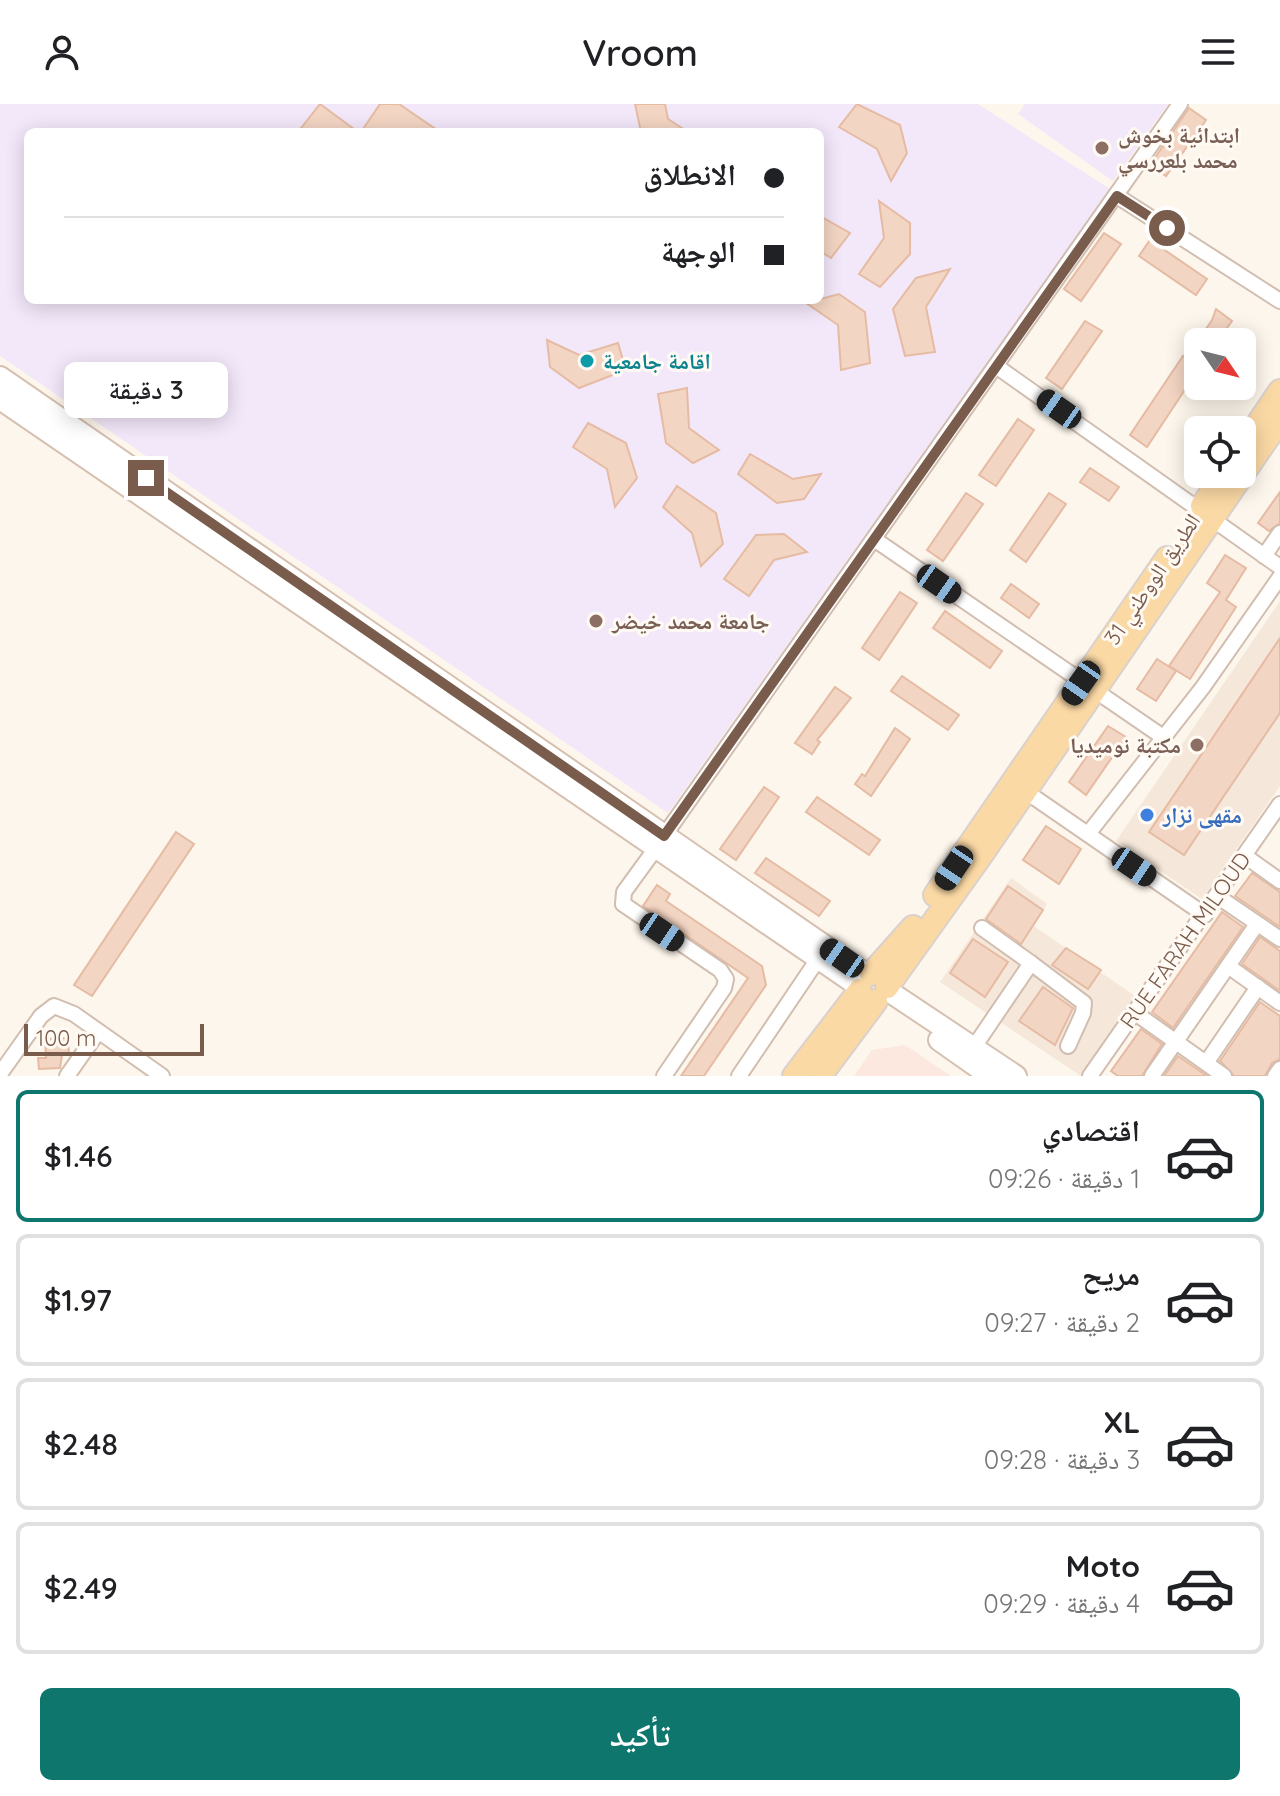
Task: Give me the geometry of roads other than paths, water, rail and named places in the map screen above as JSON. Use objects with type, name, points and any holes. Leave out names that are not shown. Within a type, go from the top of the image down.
[{"type":"main road","points":[[0,377],[660,842],[818,959],[974,1047],[1016,1076]]},
{"type":"main road","points":[[1256,426],[1280,391]]},
{"type":"main road","points":[[0,399],[874,988],[990,1076]]},
{"type":"main road","points":[[820,1076],[920,917],[1088,688],[1206,514],[1280,420]]},
{"type":"main road","name":"الطريق الووطني 31","points":[[1206,514],[1218,488]]},
{"type":"main road","points":[[794,1076],[874,988],[1025,791],[1088,688]]},
{"type":"street","points":[[664,1076],[724,988],[726,979],[720,970],[623,904],[624,892],[1180,104]]},
{"type":"street","points":[[1117,196],[1280,301]]},
{"type":"street","points":[[996,366],[1280,567]]},
{"type":"street","points":[[1264,556],[1280,533]]},
{"type":"street","points":[[874,539],[1163,737]]},
{"type":"street","points":[[1088,834],[1203,687],[1280,577]]},
{"type":"street","points":[[1025,791],[1205,915]]},
{"type":"street","name":"RUE FARAH MILOUD","points":[[1097,1073],[1134,1012],[1280,804]]},
{"type":"street","points":[[1245,856],[1280,881]]},
{"type":"street","points":[[1217,896],[1280,939]]},
{"type":"street","points":[[1152,1076],[1257,924]]},
{"type":"street","points":[[982,928],[1084,1003],[1083,1013],[1068,1046]]},
{"type":"street","points":[[739,1076],[818,959]]},
{"type":"street","points":[[974,1047],[1031,963]]},
{"type":"street","points":[[1228,966],[1280,1003]]},
{"type":"street","points":[[1206,1063],[1258,987]]},
{"type":"street","points":[[0,1074],[49,1008],[63,1008],[162,1076]]},
{"type":"street","points":[[1134,1012],[1224,1076]]},
{"type":"street","points":[[67,1076],[98,1032]]},
{"type":"street","points":[[1275,1076],[1280,1069]]},
{"type":"place","name":"ابتدائية بخوش محمد بلعررسي","points":[[1102,148]]},
{"type":"place","name":"اقامة جامعية","points":[[587,361]]},
{"type":"place","name":"جامعة محمد خيضر","points":[[596,621]]},
{"type":"place","name":"مكتبة نوميديا","points":[[1197,745]]},
{"type":"place","name":"مقهى نزار","points":[[1147,815]]}]
